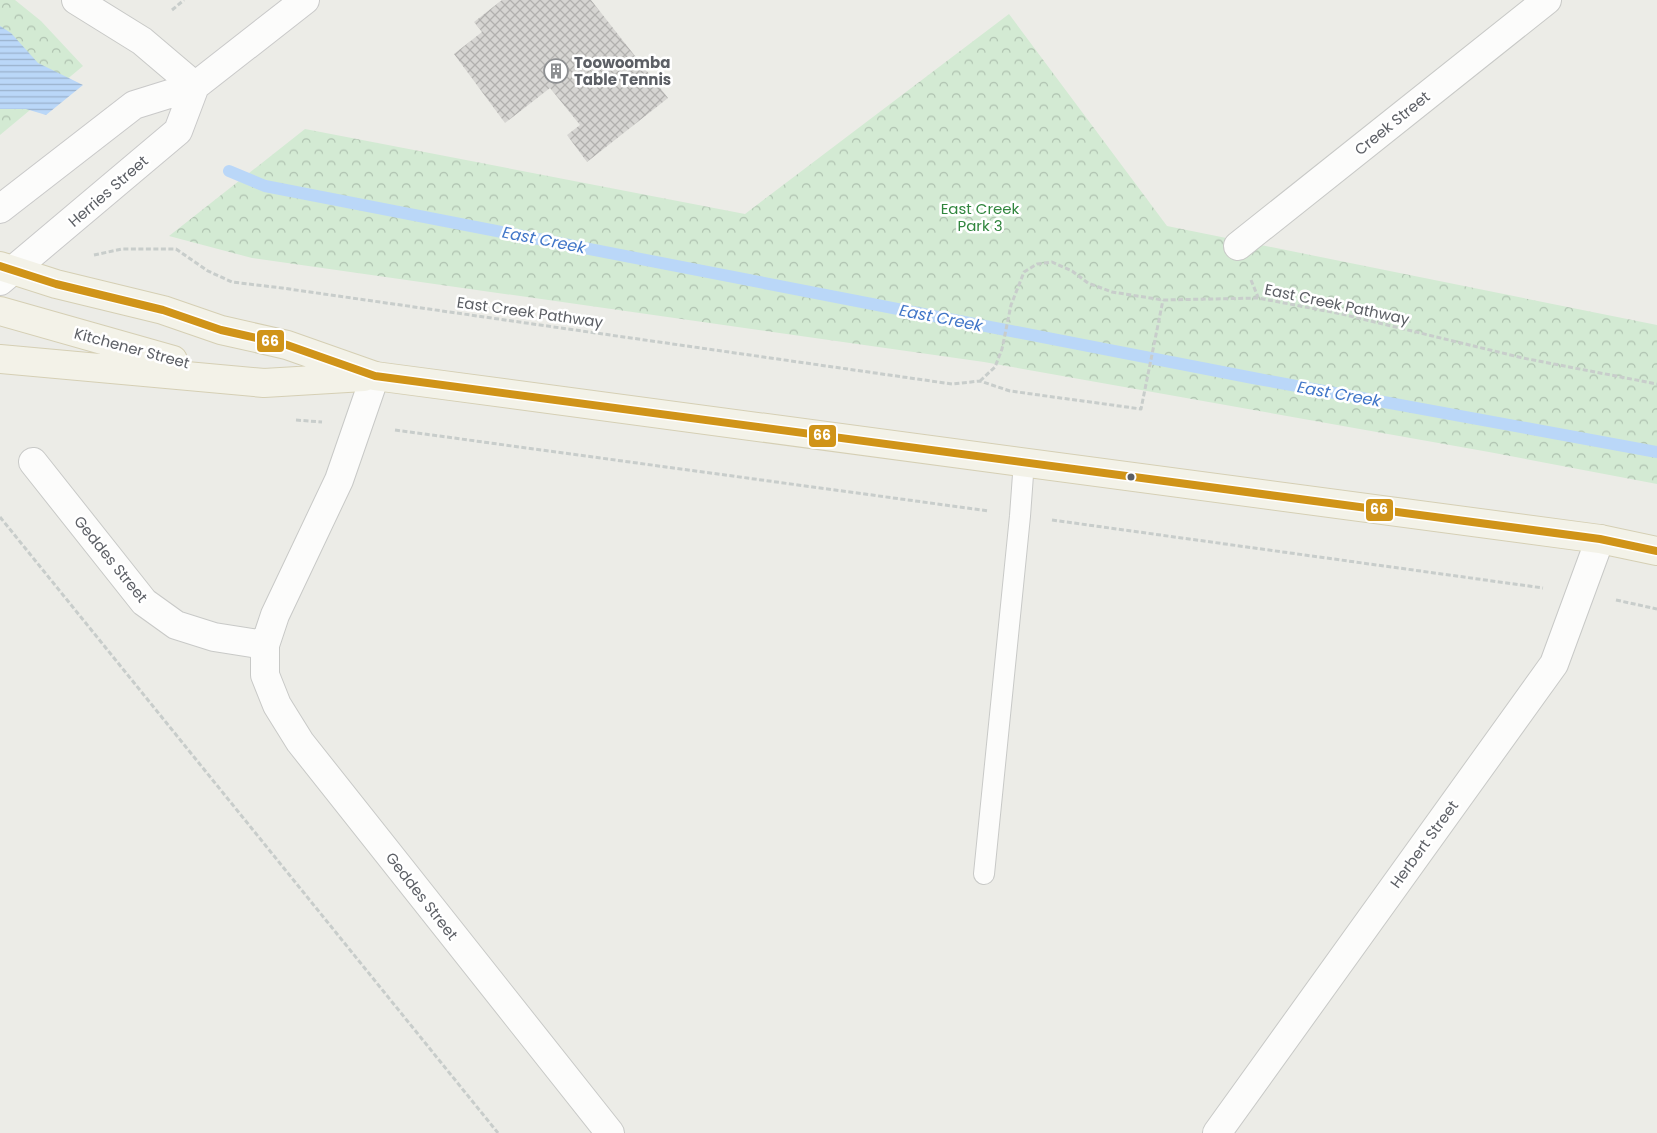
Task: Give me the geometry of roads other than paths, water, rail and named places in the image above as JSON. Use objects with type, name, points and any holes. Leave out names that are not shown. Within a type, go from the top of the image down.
[{"type":"main road","points":[[4,272],[163,310],[222,330],[287,345],[375,376]]},
{"type":"main road","name":"Kitchener Street","points":[[0,312],[264,383]]},
{"type":"main road","points":[[0,359],[264,383],[375,376],[1600,539],[1657,551]]},
{"type":"street","points":[[76,0],[142,42],[195,86]]},
{"type":"street","points":[[0,209],[134,105],[195,86],[305,0]]},
{"type":"street","name":"Creek Street","points":[[1238,246],[1547,0]]},
{"type":"street","name":"Herries Street","points":[[4,272],[178,131],[195,86]]},
{"type":"street","name":"Geddes Street","points":[[375,376],[340,480],[275,615],[265,645],[264,675],[277,706],[300,742],[610,1133]]},
{"type":"street","name":"Geddes Street","points":[[33,462],[144,602],[176,625],[214,637],[265,645]]},
{"type":"street","name":"Herbert Street","points":[[1217,1133],[1554,664],[1600,539]]},
{"type":"lane","points":[[984,874],[1024,462]]},
{"type":"water","points":[[0,26],[11,33],[38,63],[83,85],[46,115],[26,109],[0,109]]},
{"type":"waterway","name":"East Creek","points":[[229,171],[265,186],[1253,378],[1657,452]]},
{"type":"place","name":"Toowoomba Table Tennis","points":[[556,71]]},
{"type":"park label","name":"East Creek Park 3","points":[[980,216]]}]
